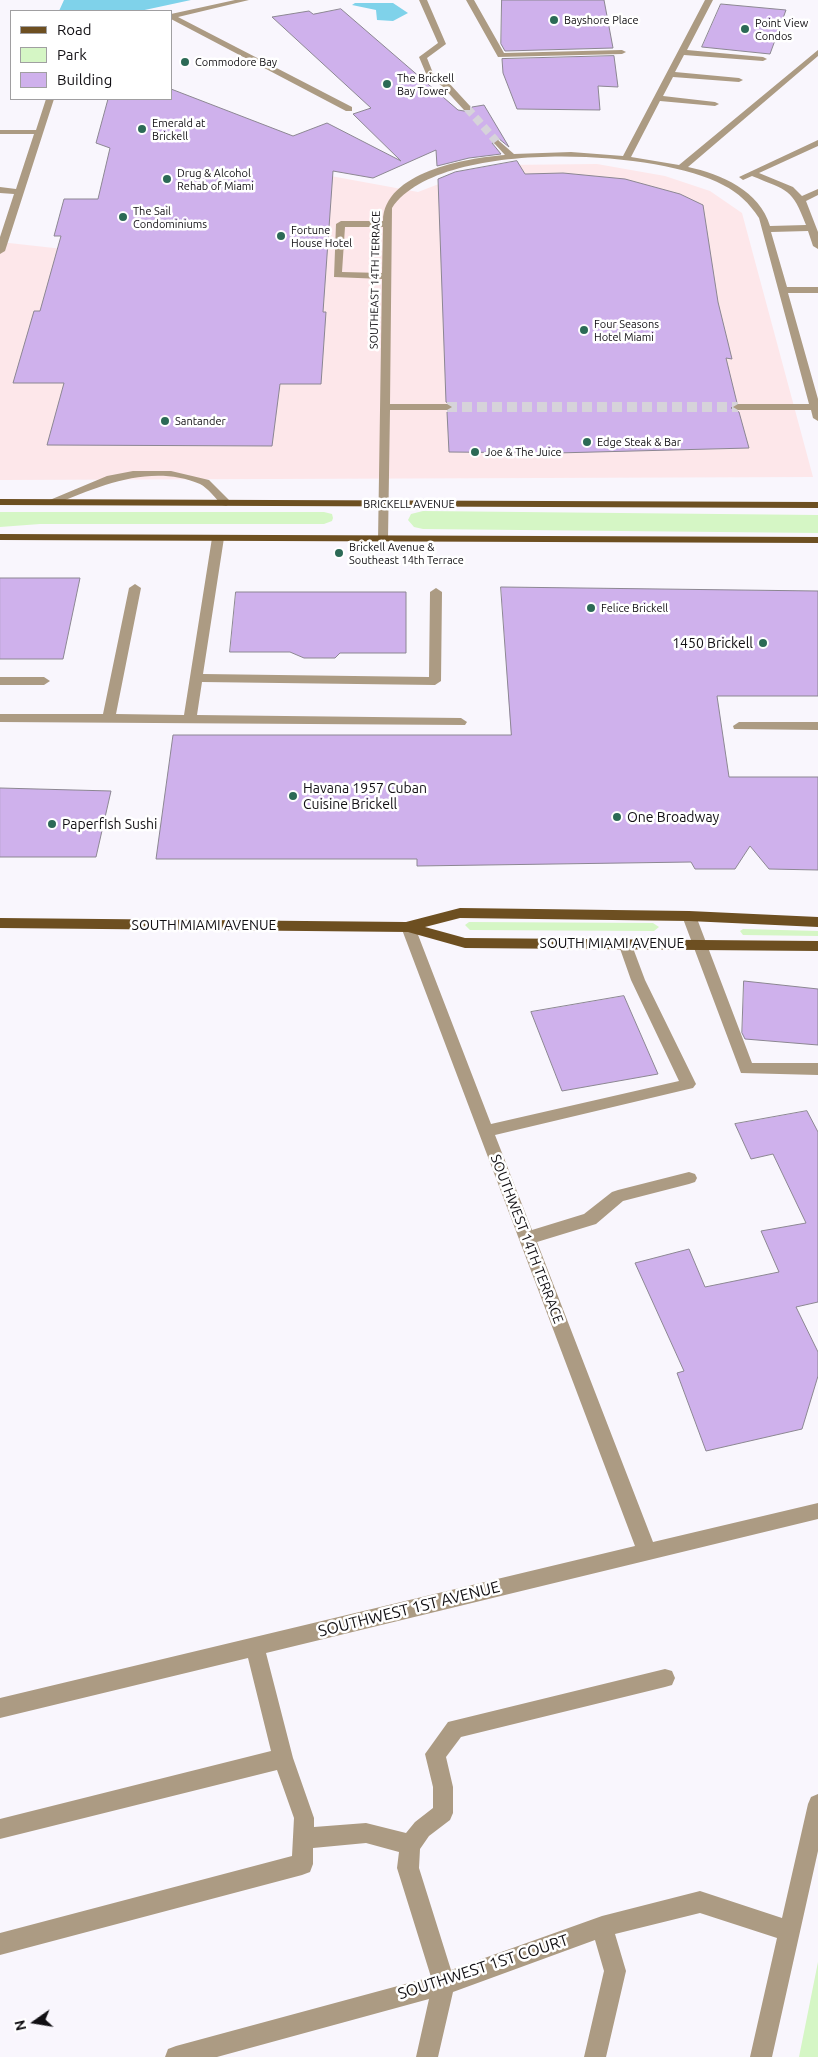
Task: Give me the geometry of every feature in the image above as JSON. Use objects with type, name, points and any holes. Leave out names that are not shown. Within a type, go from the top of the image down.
[{"type":"main road","name":"BRICKELL AVENUE","points":[[0,502],[818,505]]},
{"type":"main road","points":[[0,537],[818,540]]},
{"type":"main road","name":"SOUTH MIAMI AVENUE","points":[[408,927],[460,913],[689,916],[818,922]]},
{"type":"main road","name":"SOUTH MIAMI AVENUE","points":[[0,923],[408,927],[465,943],[698,943],[818,946]]},
{"type":"street","points":[[172,16],[245,0]]},
{"type":"street","points":[[423,0],[442,44],[423,57],[430,74],[445,84],[467,108]]},
{"type":"street","points":[[470,0],[501,55],[622,52]]},
{"type":"street","points":[[626,159],[709,0]]},
{"type":"street","points":[[172,17],[350,109]]},
{"type":"street","points":[[682,52],[763,59]]},
{"type":"street","points":[[681,168],[818,52]]},
{"type":"street","points":[[670,74],[739,80]]},
{"type":"street","points":[[658,98],[715,104]]},
{"type":"street","points":[[0,251],[50,100]]},
{"type":"street","points":[[0,132],[39,132]]},
{"type":"street","points":[[498,143],[511,156]]},
{"type":"street","points":[[743,177],[818,144]]},
{"type":"street","name":"SOUTHEAST 14TH TERRACE","points":[[382,539],[388,208],[402,190],[425,177],[464,163],[511,156],[560,154],[652,161],[681,168],[727,184],[749,199],[763,218],[818,418]]},
{"type":"street","points":[[752,173],[790,189],[801,200],[818,246]]},
{"type":"street","points":[[0,190],[19,192]]},
{"type":"street","points":[[801,200],[818,192]]},
{"type":"street","points":[[387,276],[337,275],[341,224],[388,224]]},
{"type":"street","points":[[766,229],[812,228]]},
{"type":"street","points":[[783,290],[818,290]]},
{"type":"street","points":[[806,374],[818,374]]},
{"type":"street","points":[[385,407],[447,407]]},
{"type":"street","points":[[738,407],[815,407]]},
{"type":"street","points":[[51,502],[111,478],[133,474],[171,474],[205,482],[226,503]]},
{"type":"street","points":[[190,720],[218,538]]},
{"type":"street","points":[[109,718],[135,588]]},
{"type":"street","points":[[196,678],[435,681],[436,592]]},
{"type":"street","points":[[0,681],[44,681]]},
{"type":"street","points":[[0,718],[461,722]]},
{"type":"street","points":[[739,726],[818,726]]},
{"type":"street","points":[[689,916],[746,1069],[818,1068]]},
{"type":"street","name":"SOUTHWEST 14TH TERRACE","points":[[408,927],[646,1552]]},
{"type":"street","points":[[486,1131],[578,1112],[688,1084],[638,980],[625,943]]},
{"type":"street","points":[[527,1238],[590,1219],[618,1196],[689,1178]]},
{"type":"street","name":"SOUTHWEST 1ST AVENUE","points":[[0,1708],[818,1511]]},
{"type":"street","points":[[0,1944],[302,1864],[304,1818],[284,1758],[255,1647]]},
{"type":"street","points":[[427,2057],[444,1984],[408,1868],[410,1845],[422,1829],[442,1813],[442,1787],[435,1754],[455,1729],[665,1678]]},
{"type":"street","points":[[0,1829],[284,1758]]},
{"type":"street","points":[[761,2057],[818,1804]]},
{"type":"street","points":[[303,1838],[366,1833],[410,1845]]},
{"type":"street","name":"SOUTHWEST 1ST COURT","points":[[176,2057],[444,1984],[602,1927],[700,1902],[789,1931]]},
{"type":"street","points":[[595,2057],[615,1971],[602,1927]]},
{"type":"shaded area","points":[[227,157],[418,192],[457,177],[503,165],[597,164],[665,176],[710,191],[742,213],[813,477],[0,480],[0,242],[54,248],[186,249]]},
{"type":"green space","points":[[423,511],[818,515],[818,533],[423,529],[414,527],[408,520],[411,514]]},
{"type":"green space","points":[[0,512],[324,512],[332,514],[333,518],[332,521],[324,524],[40,524],[0,527]]},
{"type":"green space","points":[[469,922],[653,923],[659,927],[654,931],[470,930],[465,925]]},
{"type":"green space","points":[[743,929],[818,931],[818,936],[743,935],[740,931]]},
{"type":"green space","points":[[818,1962],[818,2057],[799,2057]]},
{"type":"water","points":[[64,0],[191,0],[145,10],[59,10]]},
{"type":"water","points":[[355,3],[393,3],[408,13],[393,21],[377,20],[376,10],[352,5]]},
{"type":"building","name":"Bayshore Place","points":[[502,0],[604,0],[613,48],[505,51],[501,44]]},
{"type":"building","name":"Point View Condos","points":[[721,4],[786,10],[770,54],[702,47]]},
{"type":"building","points":[[341,9],[458,110],[470,112],[472,107],[484,105],[509,147],[498,138],[492,143],[501,154],[469,158],[437,166],[436,150],[373,178],[333,171],[323,312],[326,312],[321,384],[280,384],[272,446],[47,445],[64,383],[13,383],[34,311],[40,311],[61,236],[54,236],[64,199],[98,199],[110,148],[96,143],[108,100],[172,100],[172,89],[293,136],[327,123],[401,161],[353,114],[371,108],[272,17],[309,11],[313,14]]},
{"type":"building","points":[[614,56],[618,87],[598,86],[600,110],[517,109],[503,73],[502,59]]},
{"type":"building","name":"Four Seasons Hotel Miami","points":[[517,161],[525,174],[563,173],[625,179],[680,194],[703,205],[718,302],[732,359],[726,358],[737,403],[731,408],[739,412],[749,448],[556,453],[449,452],[447,412],[454,406],[446,402],[438,179],[455,172]]},
{"type":"building","points":[[0,578],[80,578],[63,659],[0,659]]},
{"type":"building","points":[[501,587],[818,591],[818,696],[717,696],[729,777],[818,777],[818,870],[769,869],[750,846],[735,869],[695,869],[691,862],[417,866],[417,859],[156,859],[173,735],[511,735]]},
{"type":"building","points":[[236,592],[406,592],[406,653],[340,653],[335,658],[304,658],[290,652],[230,652]]},
{"type":"building","name":"Paperfish Sushi","points":[[0,788],[111,791],[96,857],[0,857]]},
{"type":"building","points":[[744,981],[818,989],[818,1045],[745,1039],[742,1033]]},
{"type":"building","points":[[624,996],[658,1074],[562,1091],[531,1012]]},
{"type":"building","points":[[807,1111],[818,1132],[818,1302],[796,1307],[818,1352],[818,1376],[802,1429],[706,1451],[677,1373],[684,1371],[635,1263],[689,1249],[705,1287],[779,1272],[761,1231],[806,1223],[773,1154],[751,1159],[735,1124]]},
{"type":"tunnel","points":[[467,108],[498,143]]},
{"type":"tunnel","points":[[447,407],[738,407]]},
{"type":"place","name":"Bayshore Place","points":[[554,20]]},
{"type":"place","name":"Point View Condos","points":[[745,29]]},
{"type":"place","name":"Commodore Bay","points":[[185,62]]},
{"type":"place","name":"The Brickell Bay Tower","points":[[387,84]]},
{"type":"place","name":"Emerald at Brickell","points":[[142,129]]},
{"type":"place","name":"Drug & Alcohol Rehab of Miami","points":[[167,179]]},
{"type":"place","name":"The Sail Condominiums","points":[[123,217]]},
{"type":"place","name":"Fortune House Hotel","points":[[281,236]]},
{"type":"place","name":"Four Seasons Hotel Miami","points":[[584,330]]},
{"type":"place","name":"Santander","points":[[165,421]]},
{"type":"place","name":"Edge Steak & Bar","points":[[587,442]]},
{"type":"place","name":"Joe & The Juice","points":[[475,452]]},
{"type":"place","name":"Brickell Avenue & Southeast 14th Terrace","points":[[339,553]]},
{"type":"place","name":"Felice Brickell","points":[[591,608]]},
{"type":"place","name":"1450 Brickell","points":[[763,643]]},
{"type":"place","name":"Havana 1957 Cuban Cuisine Brickell","points":[[293,796]]},
{"type":"place","name":"One Broadway","points":[[617,817]]},
{"type":"place","name":"Paperfish Sushi","points":[[52,824]]}]
